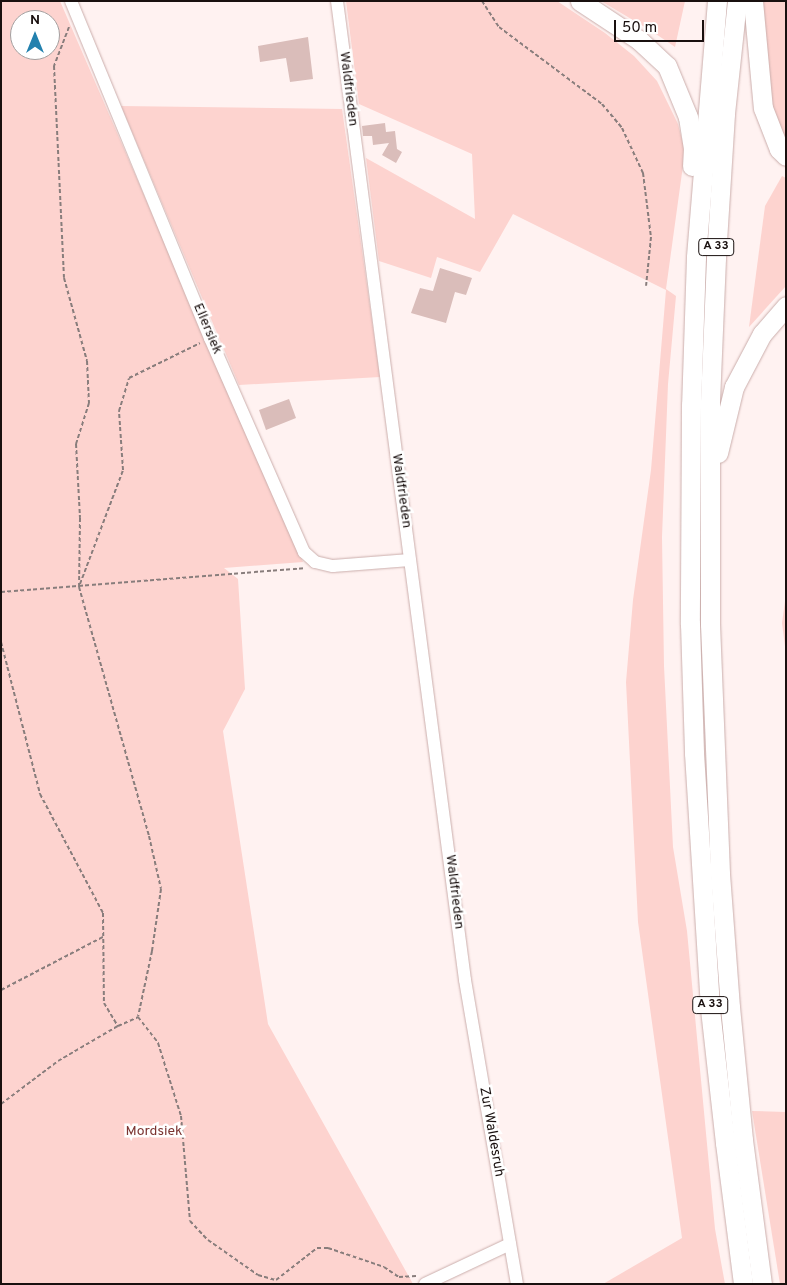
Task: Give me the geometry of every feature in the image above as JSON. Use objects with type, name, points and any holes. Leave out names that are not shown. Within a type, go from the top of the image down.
[{"type":"highway","points":[[580,1],[639,40],[667,66],[688,117],[693,148],[688,232],[696,257]]},
{"type":"highway","name":"A 33","points":[[717,1],[696,257],[690,405],[689,544],[694,753],[710,1009],[724,1142],[743,1284]]},
{"type":"highway","name":"A 33","points":[[737,1],[725,114],[716,258],[710,404],[710,624],[720,874],[742,1131],[762,1284]]},
{"type":"highway","points":[[753,1],[763,108],[779,149],[786,156]]},
{"type":"highway","points":[[710,494],[734,387],[762,334],[786,306]]},
{"type":"street","name":"Waldfrieden","points":[[337,1],[465,980]]},
{"type":"street","name":"Ellersiek","points":[[73,6],[210,338],[304,552],[314,562]]},
{"type":"street","points":[[314,562],[333,566],[410,560]]},
{"type":"street","name":"Zur Waldesruh","points":[[465,980],[517,1284]]},
{"type":"street","points":[[430,1281],[510,1244]]},
{"type":"path","points":[[482,1],[499,27],[602,104],[622,128],[643,172],[651,236],[646,286]]},
{"type":"path","points":[[73,6],[54,66],[64,278],[87,361],[88,403],[76,444],[80,518],[79,587],[149,836],[161,889],[152,952],[138,1017],[158,1043],[181,1116],[190,1221],[208,1240],[258,1275],[276,1280],[317,1248],[328,1248],[384,1267],[399,1277],[422,1276],[430,1281]]},
{"type":"path","points":[[79,587],[123,470],[119,411],[129,378],[210,338]]},
{"type":"path","points":[[1,592],[308,568],[314,562]]},
{"type":"path","points":[[1,642],[40,794],[103,913],[104,1003],[118,1026]]},
{"type":"path","points":[[1,990],[103,937]]},
{"type":"path","points":[[1,1104],[58,1061],[118,1026],[138,1017]]},
{"type":"green space","name":"Mordsiek","points":[[1,1],[60,1],[303,562],[224,568],[238,579],[245,689],[223,731],[268,1024],[413,1284],[1,1284]]},
{"type":"green space","points":[[346,1],[557,1],[605,33],[634,56],[657,81],[678,124],[685,151],[666,289],[676,296],[668,384],[662,537],[664,666],[673,847],[687,931],[715,1229],[725,1284],[603,1284],[682,1238],[638,922],[626,682],[633,600],[651,470],[666,290],[513,214],[480,272],[437,257],[431,278],[379,261],[366,158],[475,219],[472,154],[359,104]]},
{"type":"green space","points":[[601,1],[685,1],[675,47],[653,32]]},
{"type":"green space","points":[[760,1],[786,1],[786,141],[773,110],[760,21]]},
{"type":"green space","points":[[121,106],[342,109],[380,377],[239,385]]},
{"type":"green space","points":[[782,176],[786,178],[786,286],[749,327],[765,206]]},
{"type":"green space","points":[[786,594],[786,654],[782,623]]},
{"type":"green space","points":[[752,1111],[786,1112],[786,1284],[780,1284]]},
{"type":"building","points":[[308,37],[313,79],[290,82],[286,58],[260,62],[258,46]]},
{"type":"building","points":[[385,123],[386,132],[395,131],[397,149],[402,152],[396,163],[382,155],[389,143],[373,145],[372,136],[363,136],[362,126]]},
{"type":"building","points":[[440,268],[472,278],[466,295],[455,292],[446,323],[411,313],[420,288],[433,291]]},
{"type":"building","points":[[289,399],[296,418],[266,430],[259,410]]}]
